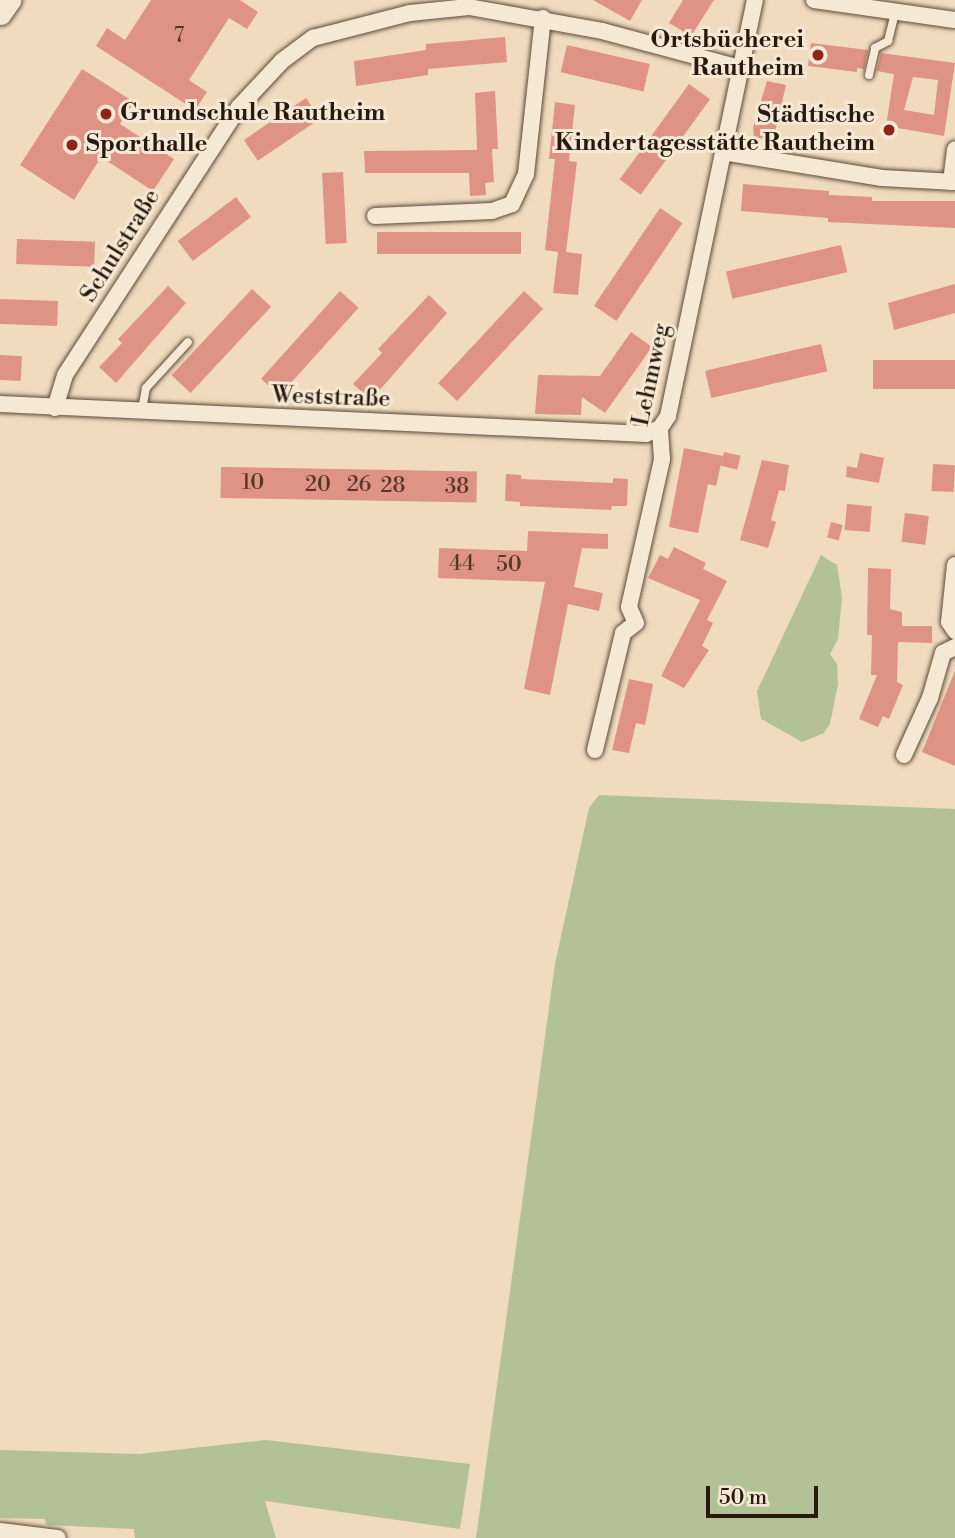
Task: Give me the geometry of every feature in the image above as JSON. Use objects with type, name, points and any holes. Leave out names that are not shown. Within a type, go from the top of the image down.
[{"type":"street","points":[[0,13],[9,0]]},
{"type":"street","name":"Lehmweg","points":[[595,750],[623,633],[636,623],[629,607],[662,459],[660,428],[667,416],[755,0]]},
{"type":"street","points":[[814,0],[955,20]]},
{"type":"street","name":"Schulstraße","points":[[55,408],[65,375],[211,148],[250,93],[291,53],[325,33],[430,9],[497,9],[543,18],[740,68]]},
{"type":"street","points":[[375,216],[492,211],[512,204],[526,174],[543,18]]},
{"type":"street","points":[[723,152],[882,178],[953,182],[955,149]]},
{"type":"street","name":"Weststraße","points":[[0,404],[142,413],[646,433],[660,428]]},
{"type":"street","points":[[955,565],[949,622],[955,631]]},
{"type":"street","points":[[904,755],[930,698],[943,653],[955,647]]},
{"type":"street","points":[[0,1531],[58,1538]]},
{"type":"lane","points":[[870,75],[875,48],[888,41],[895,12]]},
{"type":"lane","points":[[142,413],[146,388],[188,342]]},
{"type":"green space","points":[[821,555],[837,565],[842,597],[838,639],[830,654],[837,664],[838,684],[830,724],[824,733],[802,742],[761,719],[757,691]]},
{"type":"green space","points":[[599,795],[955,809],[955,1538],[476,1538],[555,964],[589,808]]},
{"type":"green space","points":[[266,1440],[470,1464],[460,1529],[265,1501],[276,1538],[135,1538],[134,1529],[46,1525],[45,1519],[0,1518],[0,1450],[139,1454]]},
{"type":"building","points":[[151,0],[240,0],[258,12],[247,29],[229,18],[189,80],[207,92],[195,110],[96,46],[107,28],[125,40]]},
{"type":"building","points":[[593,0],[642,0],[630,21]]},
{"type":"building","points":[[683,0],[714,0],[691,36],[669,23]]},
{"type":"building","points":[[505,37],[507,62],[428,69],[428,75],[356,86],[354,61],[426,50],[426,44]]},
{"type":"building","points":[[811,43],[868,50],[864,69],[857,68],[857,72],[808,66]]},
{"type":"building","points":[[567,45],[650,64],[644,91],[561,72]]},
{"type":"building","points":[[881,53],[955,63],[944,136],[886,126],[894,74],[877,71]],"holes":[[[913,77],[938,80],[934,115],[904,110]]]},
{"type":"building","points":[[82,69],[134,102],[120,124],[174,159],[153,191],[101,157],[74,200],[20,165]]},
{"type":"building","points":[[767,81],[786,85],[773,141],[754,137],[753,128]]},
{"type":"building","points":[[689,84],[710,99],[641,195],[620,179]]},
{"type":"building","points":[[495,91],[498,149],[492,149],[494,182],[485,183],[486,195],[470,196],[469,173],[365,173],[364,151],[477,150],[475,93]]},
{"type":"building","points":[[306,98],[320,119],[258,161],[244,140]]},
{"type":"building","points":[[555,102],[575,105],[569,161],[577,162],[566,252],[582,254],[578,295],[553,293],[558,252],[545,250],[555,159],[549,159]]},
{"type":"building","points":[[343,172],[347,243],[326,244],[322,173]]},
{"type":"building","points":[[743,184],[829,191],[829,195],[872,197],[872,201],[955,201],[955,228],[828,222],[828,218],[741,211]]},
{"type":"building","points":[[236,197],[251,217],[193,261],[178,241]]},
{"type":"building","points":[[660,208],[682,223],[616,321],[594,306]]},
{"type":"building","points":[[377,232],[521,232],[521,254],[377,254]]},
{"type":"building","points":[[17,239],[95,242],[94,267],[16,264]]},
{"type":"building","points":[[841,245],[847,272],[732,299],[726,272]]},
{"type":"building","points":[[955,284],[955,313],[894,330],[888,303]]},
{"type":"building","points":[[168,286],[186,303],[116,383],[99,367],[122,343],[118,339]]},
{"type":"building","points":[[252,289],[271,307],[191,393],[172,375]]},
{"type":"building","points":[[340,291],[359,308],[280,395],[261,379]]},
{"type":"building","points":[[524,291],[543,309],[457,401],[438,383]]},
{"type":"building","points":[[429,295],[447,313],[371,400],[353,384],[382,353],[378,349]]},
{"type":"building","points":[[0,299],[58,301],[57,326],[0,324]]},
{"type":"building","points":[[631,332],[652,347],[605,413],[582,397],[581,415],[535,414],[538,375],[600,376]]},
{"type":"building","points":[[821,344],[827,371],[711,398],[705,371]]},
{"type":"building","points":[[0,355],[22,356],[21,381],[0,380]]},
{"type":"building","points":[[873,360],[955,360],[955,389],[873,389]]},
{"type":"building","points":[[684,448],[723,456],[716,486],[708,484],[698,533],[669,527]]},
{"type":"building","points":[[724,452],[741,456],[737,469],[721,466]]},
{"type":"building","points":[[860,453],[884,458],[879,483],[846,477],[847,466],[857,468]]},
{"type":"building","points":[[762,460],[789,465],[785,491],[779,490],[771,520],[776,522],[768,548],[740,540]]},
{"type":"building","points":[[933,464],[955,465],[954,492],[932,491]]},
{"type":"building","points":[[221,467],[477,471],[476,502],[220,498]]},
{"type":"building","points":[[506,474],[521,475],[521,479],[613,483],[613,478],[628,479],[627,506],[612,506],[611,510],[520,506],[520,502],[505,501]]},
{"type":"building","points":[[847,504],[872,506],[870,532],[845,530]]},
{"type":"building","points":[[905,513],[929,516],[925,545],[901,542]]},
{"type":"building","points":[[831,522],[843,525],[839,540],[827,538]]},
{"type":"building","points":[[528,531],[608,534],[608,549],[582,548],[574,587],[603,593],[599,611],[568,604],[550,695],[524,689],[545,582],[438,578],[439,548],[527,551]]},
{"type":"building","points":[[674,547],[706,563],[703,569],[727,581],[707,620],[713,623],[702,646],[709,650],[684,688],[661,676],[700,600],[648,578],[660,555],[668,559]]},
{"type":"building","points":[[868,568],[891,569],[890,609],[902,612],[902,626],[932,626],[932,643],[898,642],[897,682],[903,685],[889,719],[883,716],[878,727],[859,719],[877,675],[871,675],[872,635],[867,635]]},
{"type":"building","points":[[955,671],[955,766],[922,752]]},
{"type":"building","points":[[629,679],[653,684],[645,725],[636,723],[629,753],[612,750]]},
{"type":"place","name":"Ortsbücherei Rautheim","points":[[818,55]]},
{"type":"place","name":"Grundschule Rautheim","points":[[106,114]]},
{"type":"place","name":"Städtische Kindertagesstätte Rautheim","points":[[889,130]]},
{"type":"place","name":"Sporthalle","points":[[72,145]]}]
